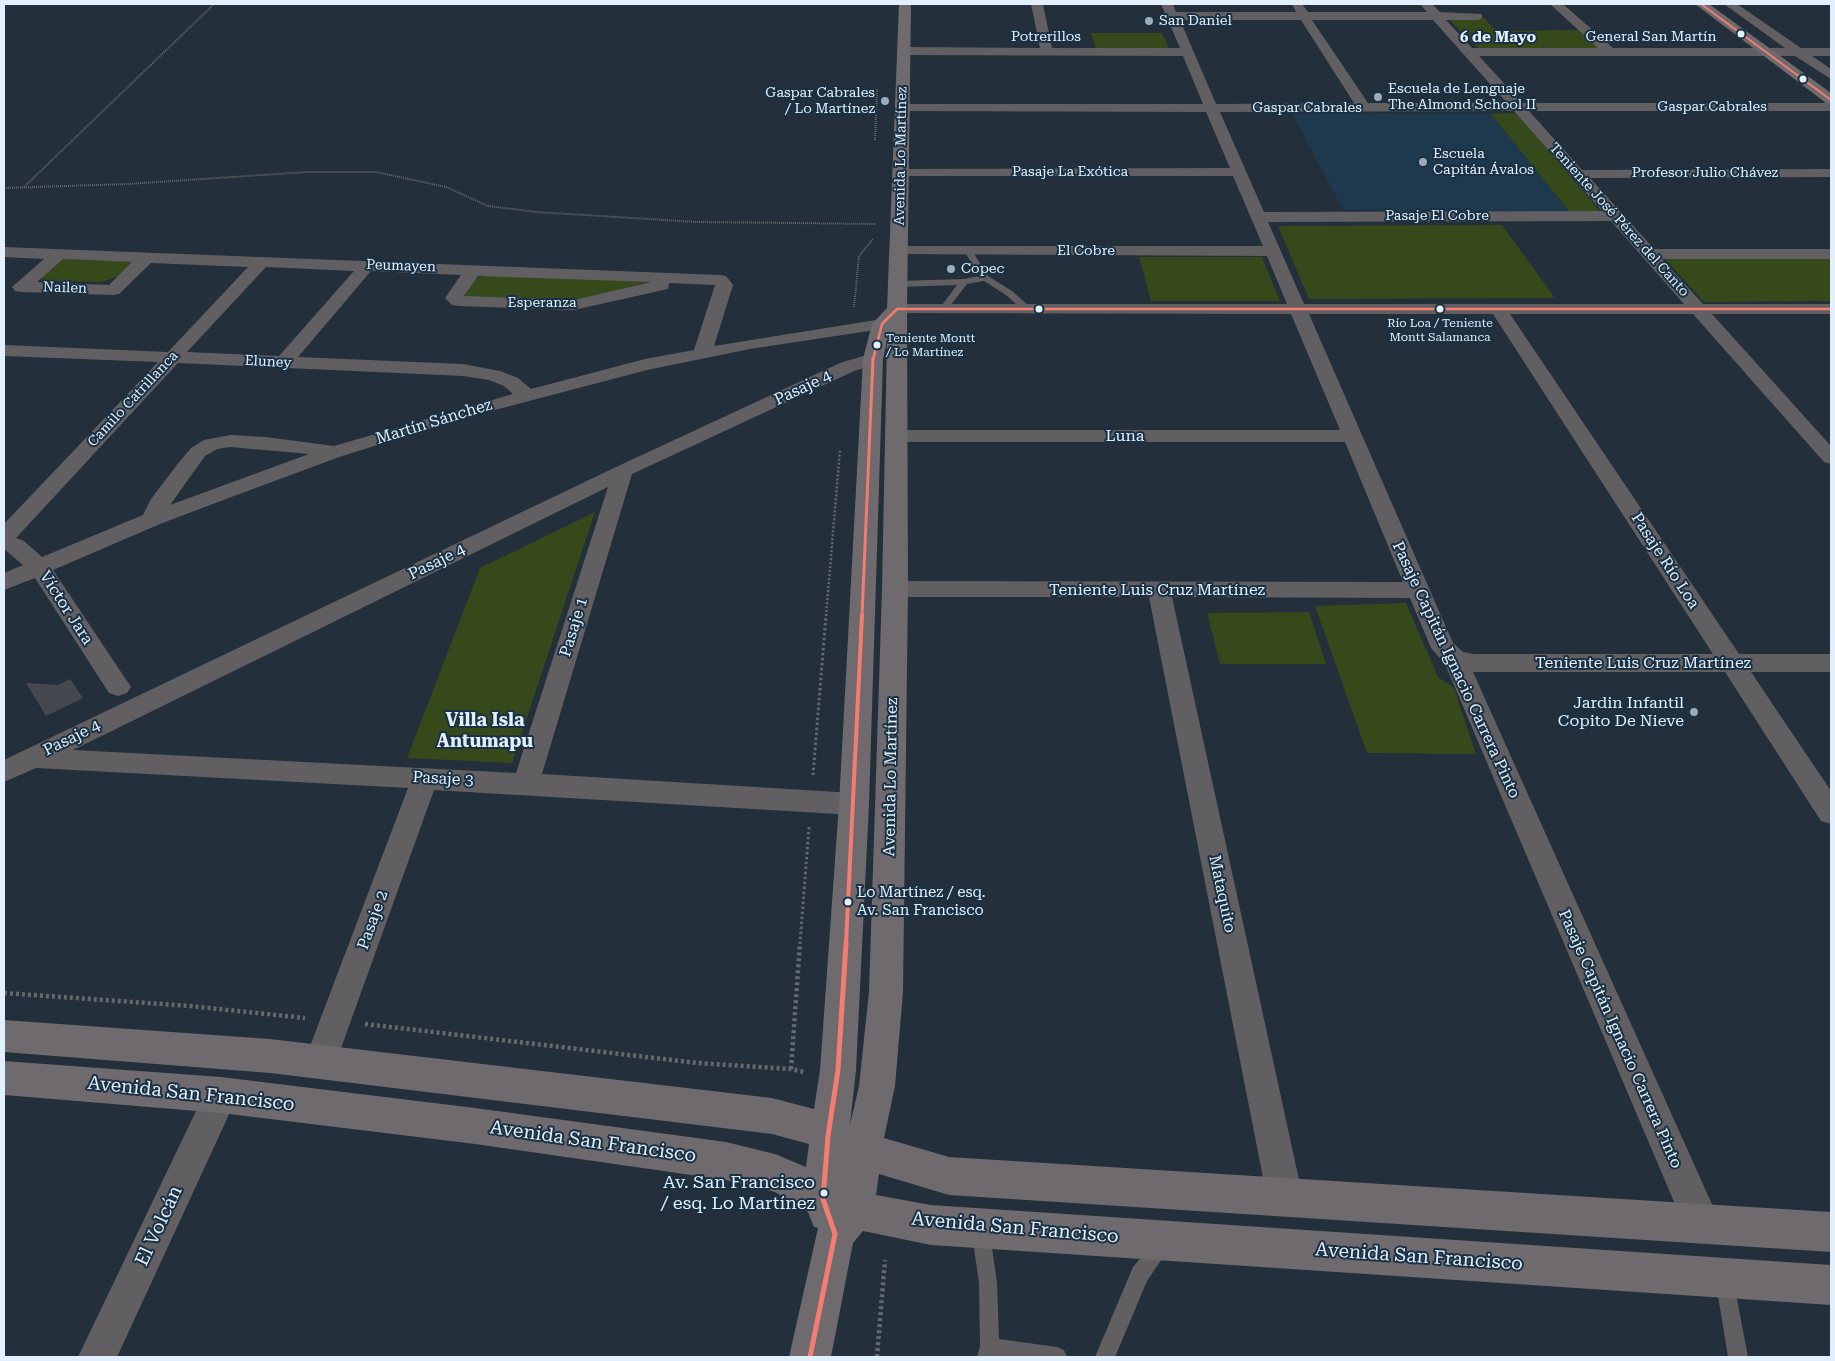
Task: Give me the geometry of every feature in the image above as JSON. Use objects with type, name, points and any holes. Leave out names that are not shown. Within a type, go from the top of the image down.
[{"type":"main road","name":"Avenida Lo Martínez","points":[[838,1214],[828,1136],[838,1070],[854,804],[874,346],[890,317],[898,284],[905,4]]},
{"type":"main road","points":[[1701,4],[1831,100]]},
{"type":"main road","name":"Avenida Lo Martínez","points":[[810,1357],[838,1214],[863,1150],[877,1086],[886,992],[897,436],[890,317]]},
{"type":"main road","points":[[4,1036],[189,1049],[320,1062],[772,1116],[808,1125],[828,1136],[863,1150],[949,1176],[1831,1232]]},
{"type":"main road","name":"Avenida San Francisco","points":[[4,1078],[221,1095],[475,1126],[726,1161],[775,1173],[797,1182],[838,1214],[931,1225],[1831,1285]]},
{"type":"street","points":[[1037,4],[1047,52]]},
{"type":"street","points":[[1296,4],[1364,108]]},
{"type":"street","name":"Teniente José Pérez del Canto","points":[[1426,4],[1831,458]]},
{"type":"street","points":[[1556,4],[1610,52]]},
{"type":"street","points":[[1730,4],[1831,75]]},
{"type":"street","points":[[1170,10],[1304,16],[1478,16]]},
{"type":"street","name":"Pasaje Capitán Ignacio Carrera Pinto","points":[[1170,10],[1443,648],[1455,659],[1702,1224]]},
{"type":"street","name":"Potrerillos","points":[[904,51],[1188,52]]},
{"type":"street","name":"General San Martín","points":[[1470,52],[1831,52]]},
{"type":"street","name":"Gaspar Cabrales","points":[[902,108],[1831,107]]},
{"type":"street","name":"Pasaje La Exótica","points":[[901,173],[1239,172]]},
{"type":"street","name":"Profesor Julio Chávez","points":[[1578,174],[1831,173]]},
{"type":"street","name":"Pasaje El Cobre","points":[[1258,217],[1616,216]]},
{"type":"street","name":"El Cobre","points":[[899,251],[1273,251]]},
{"type":"street","name":"Peumayen","points":[[4,252],[694,277],[720,280],[724,284],[702,353]]},
{"type":"street","name":"Nailen","points":[[59,254],[21,287],[113,290],[147,257]]},
{"type":"street","points":[[1650,254],[1831,254]]},
{"type":"street","name":"Camilo Catrillanca","points":[[4,537],[263,261]]},
{"type":"street","points":[[284,362],[368,265]]},
{"type":"street","name":"Esperanza","points":[[474,269],[454,298],[458,302],[574,306],[694,277]]},
{"type":"street","name":"Martín Sánchez","points":[[4,582],[152,519],[335,452],[526,394],[702,353],[890,317],[943,309],[1831,309]]},
{"type":"street","name":"Pasaje Río Loa","points":[[1498,309],[1831,813]]},
{"type":"street","name":"Eluney","points":[[4,350],[463,370],[492,375],[510,382],[526,394]]},
{"type":"street","name":"Pasaje 4","points":[[4,772],[623,471],[847,367],[873,359]]},
{"type":"street","points":[[1811,436],[1831,435]]},
{"type":"street","name":"Luna","points":[[897,436],[1352,436]]},
{"type":"street","points":[[152,519],[162,499],[183,470],[198,452],[211,444],[230,441],[266,443],[335,452]]},
{"type":"street","name":"Pasaje 1","points":[[526,784],[623,471]]},
{"type":"street","name":"Víctor Jara","points":[[4,541],[16,546],[39,567],[118,686]]},
{"type":"street","name":"Teniente Luis Cruz Martínez","points":[[895,589],[1418,590]]},
{"type":"street","name":"Mataquito","points":[[1159,590],[1285,1198]]},
{"type":"street","name":"Teniente Luis Cruz Martínez","points":[[1455,659],[1474,663],[1831,662]]},
{"type":"street","name":"Pasaje 3","points":[[32,758],[425,778],[854,804]]},
{"type":"street","name":"Pasaje 2","points":[[320,1062],[425,778]]},
{"type":"street","name":"El Volcán","points":[[97,1357],[221,1095]]},
{"type":"lane","points":[[968,251],[985,278],[1009,293],[1027,309]]},
{"type":"lane","points":[[898,284],[964,282],[985,278]]},
{"type":"lane","points":[[943,309],[964,282]]},
{"type":"lane","points":[[976,1228],[983,1248],[988,1283],[989,1352],[1057,1357]]},
{"type":"lane","points":[[1104,1357],[1140,1274],[1167,1240]]},
{"type":"lane","points":[[1724,1278],[1738,1357]]},
{"type":"path","points":[[23,188],[214,4]]},
{"type":"path","points":[[4,188],[308,172],[376,172],[446,187],[488,206],[536,212],[697,222],[900,224]]},
{"type":"path","points":[[4,992],[190,1006],[420,1029],[697,1063],[791,1069],[810,1073]]},
{"type":"path","points":[[877,1357],[885,1260]]},
{"type":"shaded area","name":"Escuela Capitán Ávalos","points":[[1292,113],[1491,114],[1569,211],[1343,210]]},
{"type":"green space","points":[[1483,17],[1496,31],[1580,30],[1601,49],[1478,48],[1447,18]]},
{"type":"green space","points":[[1091,33],[1162,33],[1169,48],[1096,48]]},
{"type":"green space","points":[[1517,113],[1599,210],[1597,212],[1569,211],[1491,114]]},
{"type":"green space","points":[[1502,225],[1555,298],[1309,299],[1278,226]]},
{"type":"green space","points":[[1139,257],[1262,257],[1280,301],[1151,301]]},
{"type":"green space","points":[[1663,257],[1831,257],[1831,301],[1704,302]]},
{"type":"green space","points":[[61,259],[135,262],[122,275],[102,282],[41,281],[43,274]]},
{"type":"green space","points":[[482,276],[649,282],[573,301],[470,299],[465,295],[475,280]]},
{"type":"green space","points":[[595,512],[512,763],[407,758],[480,568]]},
{"type":"green space","points":[[1406,603],[1438,677],[1454,688],[1476,754],[1367,753],[1315,606]]},
{"type":"green space","points":[[1309,612],[1326,664],[1220,664],[1207,613]]},
{"type":"building","points":[[70,679],[83,698],[46,716],[26,683],[58,685]]},
{"type":"transit line","points":[[1701,4],[1831,100]]},
{"type":"transit line","points":[[897,309],[1831,309]]},
{"type":"transit line","points":[[810,1357],[835,1234],[823,1199],[828,1136],[838,1070],[854,804],[873,359],[882,324],[897,309]]},
{"type":"place","name":"San Daniel","points":[[1149,21]]},
{"type":"place","name":"Escuela de Lenguaje The Almond School II","points":[[1378,97]]},
{"type":"place","name":"Gaspar Cabrales / Lo Martínez","points":[[885,101]]},
{"type":"place","name":"Escuela Capitán Ávalos","points":[[1423,162]]},
{"type":"place","name":"Copec","points":[[951,269]]},
{"type":"place","name":"Río Loa / Teniente Montt Salamanca","points":[[1440,309]]},
{"type":"place","name":"Teniente Montt / Lo Martínez","points":[[877,345]]},
{"type":"place","name":"Jardin Infantil Copito De Nieve","points":[[1694,712]]},
{"type":"place","name":"Lo Martínez / esq. Av. San Francisco","points":[[848,902]]},
{"type":"place","name":"Av. San Francisco / esq. Lo Martínez","points":[[824,1193]]},
{"type":"district","name":"6 de Mayo","points":[[1498,38]]},
{"type":"district","name":"Villa Isla Antumapu","points":[[485,731]]}]
